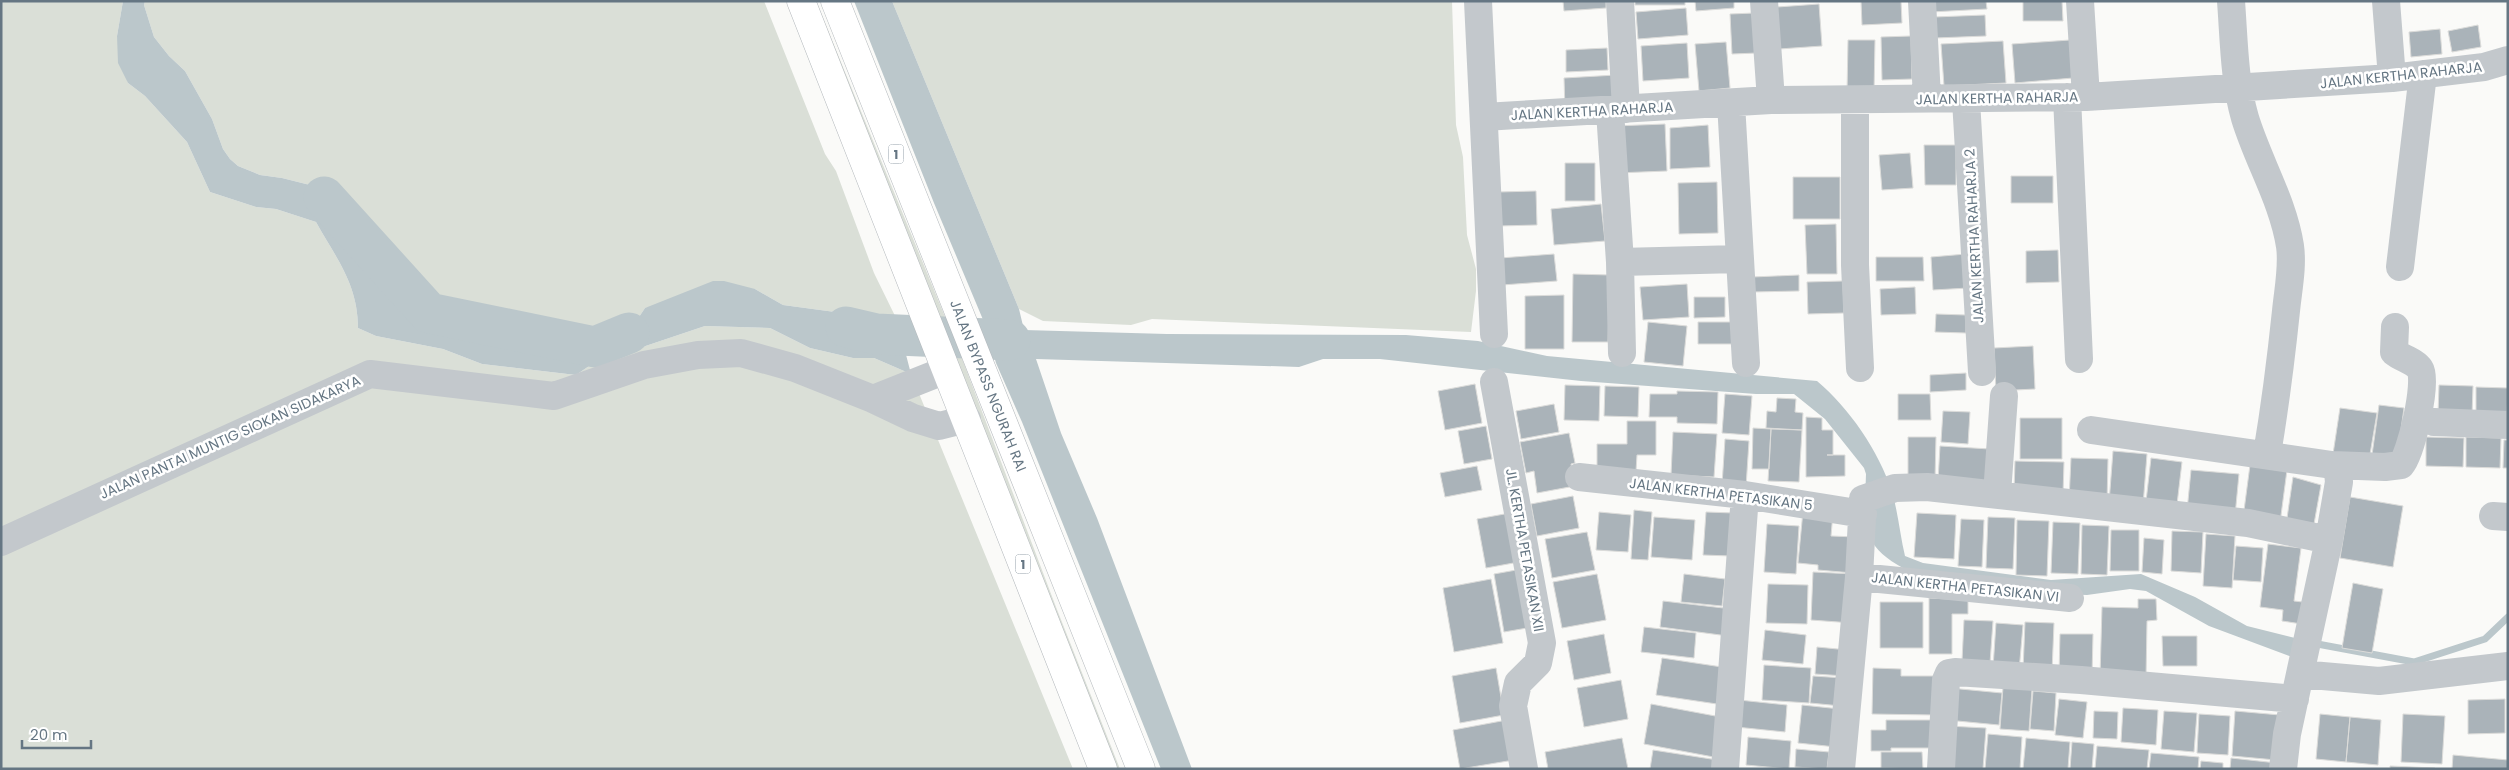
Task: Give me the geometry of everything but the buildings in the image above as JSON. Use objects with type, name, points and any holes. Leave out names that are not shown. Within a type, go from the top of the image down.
[{"type":"highway","name":"1","points":[[801,1],[967,419],[1103,769]]},
{"type":"highway","name":"JALAN BYPASS NGURAH RAI","points":[[835,1],[1140,769]]},
{"type":"street","points":[[1478,1],[1494,334]]},
{"type":"street","points":[[1620,1],[1618,110],[1622,353]]},
{"type":"street","points":[[1764,1],[1771,100]]},
{"type":"street","points":[[1922,1],[1927,98]]},
{"type":"street","points":[[2079,359],[2077,97],[2080,1]]},
{"type":"street","points":[[2231,1],[2238,88],[2256,151],[2277,200],[2290,248],[2290,272],[2279,380],[2268,454]]},
{"type":"street","points":[[2386,1],[2392,78]]},
{"type":"street","name":"JALAN KERTHA RAHARJA","points":[[1484,117],[1771,100],[1927,98],[1966,100],[2077,97],[2392,78],[2484,67],[2508,60]]},
{"type":"street","points":[[2400,266],[2423,74]]},
{"type":"street","points":[[1856,100],[1856,265],[1860,368]]},
{"type":"street","name":"JALAN KERTHA RAHARJA 2","points":[[1966,100],[1982,372]]},
{"type":"street","points":[[1730,103],[1746,363]]},
{"type":"street","points":[[1620,262],[1739,260]]},
{"type":"street","points":[[2091,430],[2268,454],[2332,465],[2395,467],[2404,461],[2418,418],[2422,375],[2416,365],[2394,352],[2395,327]]},
{"type":"street","name":"JALAN PANTAI MUNTIG SIOKAN SIDAKARYA","points":[[1,542],[370,374],[554,396],[644,365],[698,355],[741,354],[795,368],[873,399],[914,418],[939,426],[967,419]]},
{"type":"street","points":[[873,399],[945,365]]},
{"type":"street","name":"JL. KERTHA PETASIKAN XII","points":[[1494,382],[1542,643],[1538,663],[1518,683],[1513,706],[1524,769]]},
{"type":"street","points":[[1997,494],[2004,396]]},
{"type":"street","points":[[2434,422],[2508,425]]},
{"type":"street","points":[[2283,769],[2287,734],[2329,540],[2339,482],[2338,472],[2332,465]]},
{"type":"street","name":"JALAN KERTHA PETASIKAN 5","points":[[1580,477],[1863,507]]},
{"type":"street","points":[[1841,769],[1860,577],[1863,507],[1896,488],[1926,487],[1997,494],[2248,523],[2329,540]]},
{"type":"street","points":[[1725,769],[1745,495]]},
{"type":"street","name":"JALAN KERTHA PETASIKAN VI","points":[[1860,577],[2070,598]]},
{"type":"street","points":[[1941,769],[1946,680],[1949,674],[1955,672],[2081,680],[2302,666],[2379,681],[2508,666]]},
{"type":"shaded area","points":[[1,1],[123,1],[117,36],[128,83],[145,96],[187,142],[210,192],[256,207],[276,209],[316,222],[350,285],[357,312],[358,328],[376,336],[443,349],[482,364],[576,375],[592,364],[705,326],[770,328],[810,348],[853,358],[874,358],[911,374],[1073,769],[1,769]]},
{"type":"shaded area","points":[[123,1],[145,1],[144,5],[154,37],[169,56],[185,71],[212,119],[223,149],[230,159],[238,166],[260,175],[282,178],[330,190],[352,214],[380,284],[397,300],[560,348],[606,334],[639,317],[645,308],[713,281],[724,281],[755,289],[783,305],[850,314],[880,327],[889,327],[897,320],[911,374],[874,358],[853,358],[810,348],[770,328],[705,326],[592,364],[576,375],[482,364],[443,349],[376,336],[358,328],[357,312],[350,285],[316,222],[276,209],[256,207],[210,192],[187,142],[145,96],[128,83],[118,63],[117,36]]},
{"type":"shaded area","points":[[145,1],[764,1],[825,154],[836,171],[874,273],[897,320],[889,327],[880,327],[850,314],[783,305],[755,289],[645,308],[639,317],[606,334],[560,348],[397,300],[380,284],[352,214],[330,190],[282,178],[260,175],[238,166],[230,159],[223,149],[212,119],[185,71],[169,56],[154,37],[144,5]]},
{"type":"shaded area","points":[[810,1],[816,1],[961,356],[1056,607],[1120,769],[1115,769]]},
{"type":"shaded area","points":[[854,1],[892,1],[1019,309],[1024,330],[1167,334],[1406,335],[1478,341],[1547,356],[1817,381],[1840,404],[1862,431],[1879,461],[1892,492],[1905,556],[1923,563],[2051,580],[2141,574],[2195,597],[2247,626],[2299,639],[2292,657],[2209,626],[2146,591],[2130,589],[2087,595],[2056,594],[1919,576],[1900,566],[1886,557],[1876,547],[1870,537],[1865,511],[1866,474],[1864,468],[1825,419],[1794,394],[1756,394],[1581,381],[1380,359],[1323,359],[1299,367],[1036,359],[1061,433],[1097,518],[1192,769],[1161,769],[1022,422],[996,363],[984,322],[934,203]]},
{"type":"shaded area","points":[[892,1],[1452,1],[1456,125],[1463,157],[1467,235],[1476,269],[1476,291],[1471,332],[1152,319],[1131,325],[1043,321],[1019,309]]},
{"type":"waterway","points":[[324,197],[429,313],[595,347],[629,333]]},
{"type":"waterway","points":[[846,327],[876,334],[1010,340]]},
{"type":"waterway","points":[[2312,643],[2414,662],[2485,639],[2508,617]]}]
